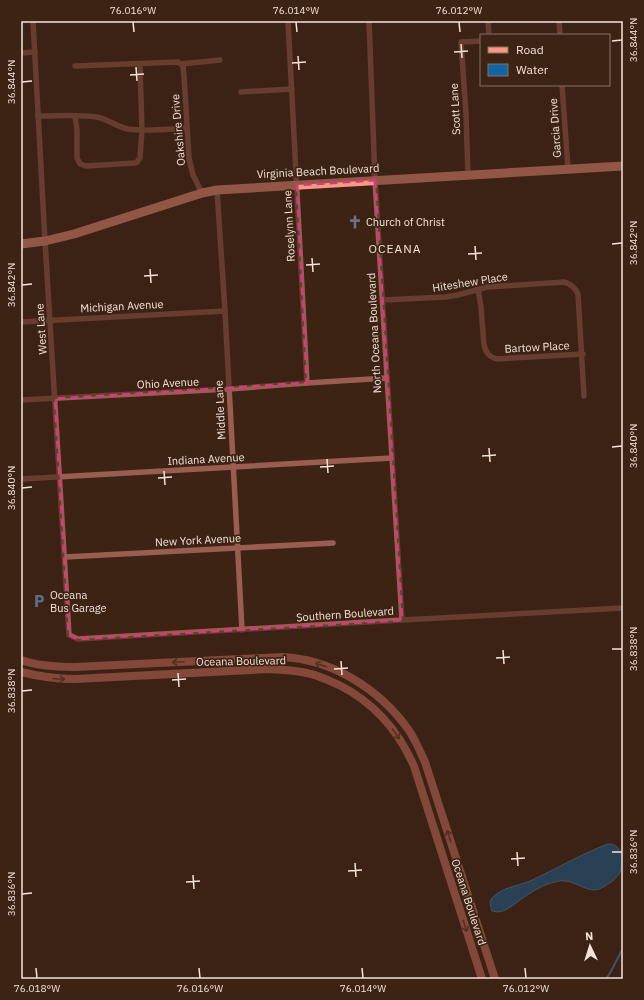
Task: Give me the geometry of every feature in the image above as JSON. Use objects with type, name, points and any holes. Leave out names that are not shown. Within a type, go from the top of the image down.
[{"type":"main road","name":"Virginia Beach Boulevard","points":[[21,244],[56,239],[92,229],[202,193],[217,190],[297,184],[623,166]]},
{"type":"main road","name":"Oceana Boulevard","points":[[21,660],[42,665],[75,667],[282,657],[297,659],[332,669],[363,684],[389,706],[397,715],[413,738],[425,762],[495,979]]},
{"type":"main road","name":"Oceana Boulevard","points":[[21,672],[41,677],[75,679],[268,669],[289,670],[311,674],[330,681],[359,696],[394,730],[414,766],[482,979]]},
{"type":"main road","points":[[371,706],[379,697]]},
{"type":"main road","points":[[453,889],[465,886]]},
{"type":"street","name":"West Lane","points":[[33,21],[45,241],[70,635]]},
{"type":"street","name":"Roselynn Lane","points":[[288,21],[307,383]]},
{"type":"street","name":"North Oceana Boulevard","points":[[369,21],[375,180],[402,620]]},
{"type":"street","points":[[488,21],[489,34]]},
{"type":"street","points":[[559,21],[560,34]]},
{"type":"street","name":"Scott Lane","points":[[468,175],[466,114],[461,42],[480,41]]},
{"type":"street","points":[[21,53],[34,52]]},
{"type":"street","points":[[75,66],[178,62],[181,64],[220,60]]},
{"type":"street","points":[[75,116],[77,130],[77,158],[80,164],[84,166],[137,162],[140,158],[142,130],[140,64]]},
{"type":"street","name":"Oakshire Drive","points":[[181,64],[183,66],[184,76],[186,128],[190,168],[192,175],[202,193]]},
{"type":"street","name":"Garcia Drive","points":[[562,86],[568,170]]},
{"type":"street","points":[[241,92],[292,89]]},
{"type":"street","points":[[38,116],[96,117],[126,129],[160,130],[186,128]]},
{"type":"street","name":"Middle Lane","points":[[217,190],[242,630]]},
{"type":"street","name":"Hiteshew Place","points":[[383,300],[445,298],[491,286],[564,282],[573,286],[578,294],[583,354]]},
{"type":"street","name":"Bartow Place","points":[[478,289],[484,345],[485,350],[490,356],[497,358],[583,354]]},
{"type":"street","name":"Michigan Avenue","points":[[21,322],[225,311]]},
{"type":"street","points":[[583,354],[584,396]]},
{"type":"street","name":"Ohio Avenue","points":[[21,400],[229,389],[387,378]]},
{"type":"street","name":"Indiana Avenue","points":[[21,479],[392,458]]},
{"type":"street","name":"New York Avenue","points":[[65,557],[333,543]]},
{"type":"street","name":"Southern Boulevard","points":[[70,635],[78,639],[623,608]]},
{"type":"highlighted area","points":[[375,180],[402,620],[78,639],[69,635],[55,399],[307,383],[297,185]]},
{"type":"water","points":[[608,844],[617,847],[621,853],[622,865],[617,877],[605,886],[594,890],[567,881],[555,882],[537,889],[505,910],[498,912],[492,911],[490,902],[493,897],[501,891],[530,881]]},
{"type":"waterway","points":[[606,979],[623,948]]},
{"type":"place","name":"Church of Christ","points":[[355,222]]},
{"type":"place","name":"Oceana Bus Garage","points":[[39,601]]},
{"type":"district","name":"OCEANA","points":[[395,249]]}]
